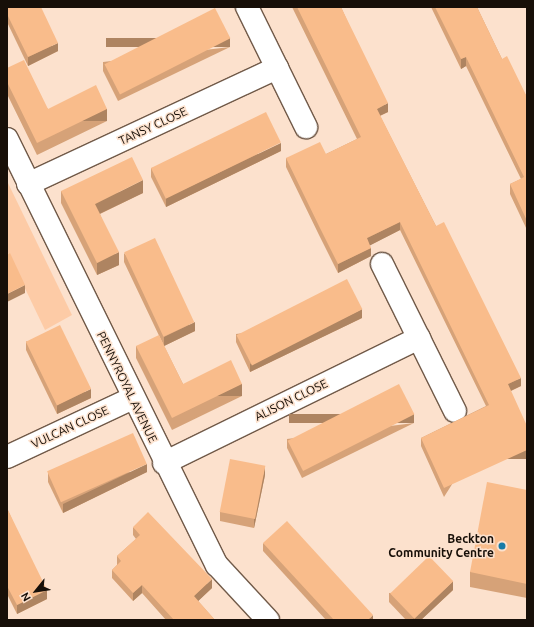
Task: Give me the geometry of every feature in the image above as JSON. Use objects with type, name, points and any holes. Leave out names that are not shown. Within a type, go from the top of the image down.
[{"type":"street","points":[[247,7],[306,127]]},
{"type":"street","name":"TANSY CLOSE","points":[[28,184],[277,68]]},
{"type":"street","name":"PENNYROYAL AVENUE","points":[[7,139],[164,463],[217,565],[268,620]]},
{"type":"street","points":[[382,264],[455,411]]},
{"type":"street","name":"ALISON CLOSE","points":[[164,463],[420,338]]},
{"type":"street","name":"VULCAN CLOSE","points":[[7,457],[133,398]]},
{"type":"shaded area","points":[[7,181],[72,315],[45,330],[7,251]]},
{"type":"building","points":[[7,7],[41,7],[58,43],[28,57],[7,14]]},
{"type":"building","points":[[297,7],[341,7],[388,103],[377,109],[436,226],[444,222],[521,378],[508,384],[527,426],[527,450],[444,488],[421,438],[489,405],[400,222],[367,238],[371,248],[338,264],[286,158],[320,142],[326,154],[361,137]]},
{"type":"building","points":[[435,7],[477,7],[502,59],[507,56],[527,97],[527,221],[510,184],[524,177],[466,57],[461,59]]},
{"type":"building","points":[[215,8],[230,38],[120,95],[105,64]]},
{"type":"building","points":[[24,60],[48,109],[96,85],[107,109],[37,143],[7,82],[7,68]]},
{"type":"building","points":[[266,112],[281,143],[166,199],[151,168]]},
{"type":"building","points":[[132,157],[143,180],[95,204],[119,252],[97,263],[61,191]]},
{"type":"building","points":[[155,238],[194,322],[163,337],[124,252]]},
{"type":"building","points":[[10,253],[25,285],[7,294],[7,255]]},
{"type":"building","points":[[347,279],[362,309],[252,366],[237,335]]},
{"type":"building","points":[[60,325],[91,389],[57,405],[26,342]]},
{"type":"building","points":[[159,335],[183,384],[231,360],[242,384],[172,418],[136,346]]},
{"type":"building","points":[[399,384],[414,414],[303,471],[288,441]]},
{"type":"building","points":[[133,433],[147,464],[61,502],[47,471]]},
{"type":"building","points":[[230,459],[265,466],[255,519],[220,512]]},
{"type":"building","name":"Beckton Community Centre","points":[[487,482],[527,490],[527,584],[470,572]]},
{"type":"building","points":[[7,508],[47,590],[17,605],[7,586]]},
{"type":"building","points":[[148,512],[212,579],[194,596],[215,620],[174,620],[142,585],[133,593],[112,570],[121,561],[117,556],[140,535],[133,527]]},
{"type":"building","points":[[287,521],[373,615],[368,620],[334,620],[263,543]]},
{"type":"building","points":[[429,556],[453,581],[414,619],[390,594]]},
{"type":"place","name":"Beckton Community Centre","points":[[502,546]]}]
